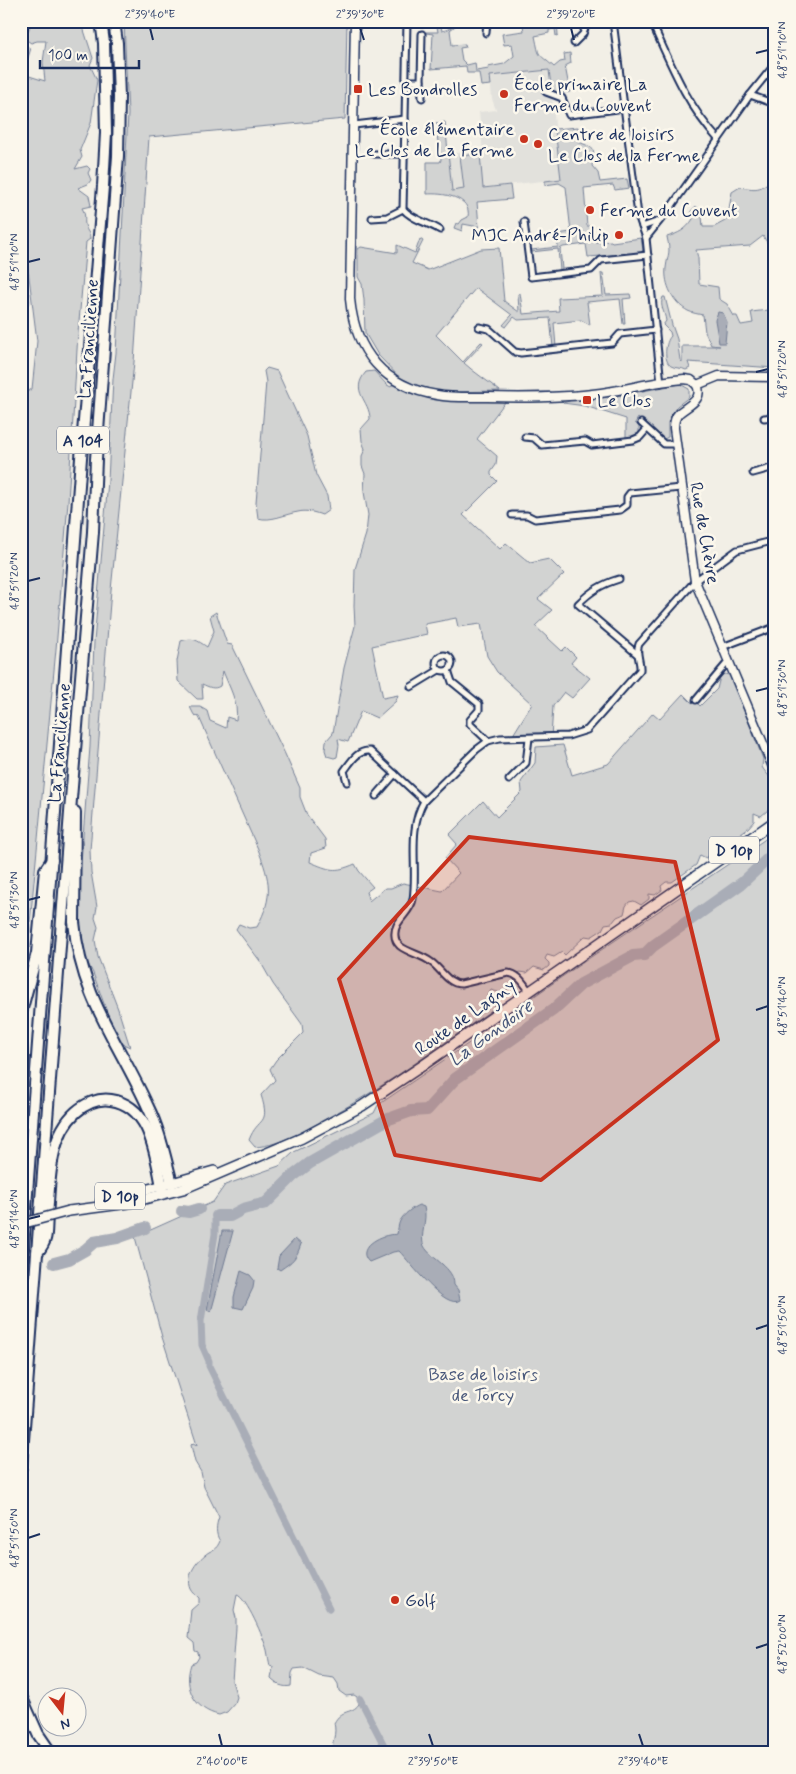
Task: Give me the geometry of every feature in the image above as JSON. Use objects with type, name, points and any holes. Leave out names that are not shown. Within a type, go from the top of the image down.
[{"type":"highway","name":"La Francilienne","points":[[21,1275],[22,1229],[53,859],[80,468],[104,177],[106,133],[104,43],[101,21]]},
{"type":"highway","name":"La Francilienne","points":[[21,1466],[70,799],[93,532],[96,459],[118,156],[120,97],[114,21]]},
{"type":"highway","points":[[70,799],[76,815],[74,922],[82,970],[96,1008],[149,1108],[159,1135],[166,1190]]},
{"type":"highway","points":[[21,1012],[37,953],[44,870],[53,859]]},
{"type":"highway","points":[[37,1253],[45,1240],[53,1154],[57,1140],[69,1120],[83,1106],[98,1101],[112,1100],[122,1103],[135,1111],[150,1136],[166,1190]]},
{"type":"highway","points":[[21,1696],[38,1734],[51,1753]]},
{"type":"main road","name":"Route de Lagny","points":[[166,1190],[302,1138],[362,1106],[775,822]]},
{"type":"main road","name":"D 10p","points":[[22,1229],[69,1211],[129,1203],[166,1190]]},
{"type":"street","points":[[355,21],[350,299],[352,314],[359,337],[375,362],[390,377],[414,390],[438,396],[455,397],[554,397],[603,392],[688,379],[694,381],[697,385],[719,376],[775,377]]},
{"type":"street","points":[[407,21],[403,210],[407,214],[428,222],[440,230]]},
{"type":"street","points":[[486,33],[488,21]]},
{"type":"street","points":[[574,43],[583,34],[587,23],[602,21]]},
{"type":"street","points":[[614,21],[637,209],[647,245],[661,383]]},
{"type":"street","points":[[651,21],[687,97],[706,126],[718,139]]},
{"type":"street","points":[[422,34],[422,98]]},
{"type":"street","points":[[646,238],[671,207],[750,95],[772,73],[775,64]]},
{"type":"street","points":[[406,81],[421,81]]},
{"type":"street","points":[[546,92],[562,98],[570,115],[626,108]]},
{"type":"street","points":[[750,95],[775,104]]},
{"type":"street","points":[[354,125],[405,119]]},
{"type":"street","points":[[374,154],[405,154]]},
{"type":"street","points":[[372,218],[387,217],[403,210]]},
{"type":"street","points":[[642,227],[659,221]]},
{"type":"street","points":[[524,222],[531,277],[591,270],[601,260],[648,255]]},
{"type":"street","points":[[480,327],[489,329],[515,352],[521,353],[612,343],[620,334],[656,330]]},
{"type":"street","name":"Rue de Chèvre","points":[[697,385],[699,390],[696,400],[679,414],[674,428],[695,581],[775,772]]},
{"type":"street","points":[[764,418],[775,417]]},
{"type":"street","points":[[641,424],[664,444],[676,444]]},
{"type":"street","points":[[525,437],[534,438],[542,445],[585,441],[592,445],[633,440],[642,436],[647,429]]},
{"type":"street","points":[[753,473],[775,467]]},
{"type":"street","points":[[512,515],[527,515],[535,519],[620,510],[628,505],[627,497],[630,494],[681,488]]},
{"type":"street","points":[[530,992],[521,980],[508,973],[461,984],[454,983],[430,961],[402,948],[398,943],[395,930],[412,905],[416,822],[419,809],[424,801],[476,750],[488,741],[500,738],[568,736],[587,730],[638,674],[641,667],[637,654],[639,644],[695,581],[726,556],[737,550],[775,540]]},
{"type":"street","points":[[619,579],[604,583],[578,604],[637,654]]},
{"type":"street","points":[[722,647],[775,627]]},
{"type":"street","points":[[440,670],[436,666],[436,660],[440,656],[445,655],[450,657],[452,661],[451,667],[448,670]]},
{"type":"street","points":[[696,700],[728,662]]},
{"type":"street","points":[[411,687],[440,670],[448,670]]},
{"type":"street","points":[[448,670],[452,682],[478,704],[479,710],[470,720],[470,724],[488,741]]},
{"type":"street","points":[[509,780],[526,763],[529,738]]},
{"type":"street","points":[[346,782],[344,771],[358,754],[370,751],[424,801]]},
{"type":"street","points":[[376,796],[395,774]]},
{"type":"highlighted area","points":[[469,837],[675,862],[718,1040],[541,1180],[395,1155],[339,979]]},
{"type":"shaded area","points":[[549,70],[561,179],[452,191],[448,153],[483,153],[479,112],[496,110],[492,99],[490,76]]},
{"type":"shaded area","points":[[718,312],[723,313],[727,322],[725,343],[719,343],[715,320]]},
{"type":"shaded area","points":[[419,1205],[424,1207],[425,1212],[422,1238],[424,1246],[447,1268],[458,1290],[460,1300],[454,1302],[437,1292],[399,1251],[369,1262],[366,1257],[366,1249],[369,1245],[384,1236],[397,1234],[401,1219]]},
{"type":"shaded area","points":[[222,1231],[233,1231],[211,1312],[207,1310]]},
{"type":"shaded area","points":[[295,1239],[301,1244],[296,1256],[280,1270],[277,1268],[279,1256]]},
{"type":"shaded area","points":[[241,1271],[250,1275],[254,1280],[253,1288],[243,1309],[234,1307],[234,1297]]},
{"type":"green space","points":[[32,21],[81,21],[93,58],[90,65],[97,80],[91,123],[80,150],[82,157],[75,169],[87,166],[90,169],[88,173],[91,180],[88,184],[78,188],[89,196],[91,206],[82,208],[90,239],[86,242],[56,649],[27,955],[21,958],[21,395],[32,389],[37,341],[26,253],[21,237],[21,45],[31,48],[23,74],[45,81],[43,62],[46,41],[31,43],[25,39]]},
{"type":"green space","points":[[124,21],[347,21],[345,119],[149,137],[134,362],[111,590],[90,850],[91,872],[97,907],[95,918],[98,927],[95,940],[98,957],[130,1047],[117,1040],[93,973],[84,956],[79,926],[78,901],[90,747],[94,642],[108,481],[116,353],[128,114]]},
{"type":"green space","points":[[436,21],[440,21],[442,31],[460,22],[468,21],[459,23],[450,30],[452,45],[465,44],[466,47],[460,48],[462,60],[467,65],[475,63],[476,71],[504,64],[514,56],[512,44],[504,45],[502,34],[524,31],[523,25],[557,21],[558,35],[556,36],[555,29],[549,30],[549,33],[535,36],[541,56],[554,67],[560,62],[565,61],[564,54],[570,53],[571,63],[565,66],[570,92],[552,94],[549,70],[490,76],[491,85],[481,86],[479,73],[467,73],[466,66],[431,69],[433,34],[426,32],[438,32]]},
{"type":"green space","points":[[445,122],[452,191],[464,189],[460,156],[480,154],[483,188],[510,185],[512,199],[477,202],[479,227],[463,224],[462,231],[454,228],[456,223],[459,224],[468,217],[468,210],[465,204],[447,195],[427,194],[427,162],[440,162],[441,160],[435,123]]},
{"type":"green space","points":[[578,127],[578,142],[593,150],[592,166],[598,173],[600,182],[627,179],[629,188],[615,190],[613,185],[584,188],[587,226],[591,226],[592,240],[596,240],[596,242],[612,242],[641,238],[643,250],[640,253],[588,257],[586,244],[563,247],[560,249],[562,269],[560,270],[558,249],[531,252],[531,250],[558,247],[557,234],[571,232],[566,187],[559,183],[545,185],[545,181],[561,179],[555,129]]},
{"type":"green space","points":[[775,176],[775,255],[763,236],[750,246],[696,250],[699,284],[718,287],[719,299],[727,304],[734,316],[737,316],[741,325],[753,323],[751,312],[769,310],[768,270],[769,267],[775,264],[775,368],[688,362],[690,368],[686,370],[671,366],[668,364],[666,356],[667,343],[671,336],[670,332],[663,325],[666,321],[662,306],[663,297],[665,297],[682,362],[682,346],[720,346],[711,345],[705,332],[703,315],[683,308],[674,298],[668,287],[666,280],[669,250],[667,237],[688,226],[693,219],[691,211],[696,206],[702,216],[703,227],[714,227],[727,220],[732,192],[740,187],[759,188]]},
{"type":"green space","points":[[420,239],[423,241],[412,263],[428,270],[481,249],[499,248],[504,301],[519,312],[518,294],[520,293],[523,314],[559,311],[558,298],[603,296],[601,273],[603,273],[606,295],[630,294],[631,298],[623,299],[625,324],[623,324],[620,299],[587,302],[590,325],[581,320],[554,323],[556,347],[553,347],[550,318],[518,320],[514,317],[506,327],[503,325],[512,315],[476,288],[436,335],[463,362],[481,342],[483,343],[464,363],[500,391],[442,392],[415,385],[399,377],[378,355],[365,333],[362,284],[358,277],[358,249],[361,247],[397,253],[397,245],[415,253]]},
{"type":"green space","points":[[267,368],[277,371],[307,436],[316,475],[327,496],[329,510],[322,515],[304,511],[273,518],[258,518],[256,503],[266,382],[264,371]]},
{"type":"green space","points":[[374,371],[391,387],[395,381],[426,393],[509,397],[477,439],[497,456],[496,465],[491,475],[497,481],[463,515],[500,549],[506,543],[530,563],[549,559],[564,574],[538,599],[552,610],[535,626],[562,651],[566,647],[576,657],[571,663],[590,678],[572,698],[564,692],[553,706],[551,738],[511,738],[532,704],[497,672],[487,656],[481,624],[458,627],[456,618],[425,624],[427,634],[372,646],[383,698],[398,695],[396,701],[377,718],[361,711],[348,742],[338,739],[337,757],[327,756],[325,750],[326,741],[333,733],[344,668],[355,626],[355,569],[366,534],[368,515],[364,492],[365,474],[362,466],[362,456],[365,449],[361,429],[370,419],[359,385],[366,372]]},
{"type":"green space","points":[[680,384],[689,389],[689,397],[677,406],[670,417],[668,437],[664,439],[638,418],[635,423],[639,426],[639,434],[636,438],[626,439],[626,419],[585,406],[563,403],[572,400],[616,396]]},
{"type":"green space","points":[[216,612],[227,644],[232,645],[285,754],[300,788],[300,797],[307,815],[325,839],[326,848],[311,853],[310,862],[332,869],[342,869],[355,864],[373,887],[366,892],[369,901],[385,888],[391,888],[403,883],[442,891],[459,873],[445,858],[457,844],[449,835],[483,801],[497,817],[522,792],[521,782],[535,763],[536,747],[563,745],[572,775],[608,764],[653,713],[660,719],[683,694],[691,702],[697,703],[700,706],[717,689],[720,677],[724,674],[730,675],[763,759],[762,767],[770,778],[771,804],[761,816],[754,813],[754,821],[748,828],[706,858],[700,855],[696,865],[672,882],[666,882],[661,886],[662,890],[655,895],[649,894],[649,899],[641,905],[634,901],[629,902],[624,914],[617,917],[612,923],[605,924],[602,930],[591,937],[585,936],[565,955],[562,952],[554,957],[547,955],[545,959],[549,966],[544,970],[534,967],[527,973],[520,972],[512,978],[516,982],[518,990],[515,992],[511,987],[501,993],[491,990],[487,998],[494,1002],[495,1006],[492,1010],[391,1079],[302,1132],[284,1140],[255,1147],[249,1140],[264,1117],[265,1112],[261,1095],[275,1080],[270,1069],[276,1060],[303,1033],[302,1024],[236,929],[239,924],[249,928],[257,927],[268,897],[267,879],[258,849],[199,717],[194,715],[190,707],[200,707],[207,711],[210,721],[226,728],[227,717],[236,720],[237,714],[233,695],[223,671],[220,686],[214,688],[202,684],[203,699],[197,699],[178,681],[177,661],[181,641],[195,640],[207,647],[214,631],[210,616]]},
{"type":"green space","name":"Base de loisirs de Torcy","points":[[775,830],[775,1753],[331,1753],[335,1734],[334,1723],[340,1715],[353,1710],[359,1704],[357,1697],[354,1695],[346,1696],[339,1691],[338,1684],[334,1678],[319,1676],[303,1668],[294,1669],[291,1686],[282,1686],[273,1681],[271,1679],[273,1667],[270,1666],[262,1637],[250,1610],[241,1597],[237,1595],[234,1610],[236,1628],[232,1681],[237,1697],[235,1703],[227,1712],[219,1715],[203,1708],[193,1697],[189,1681],[191,1664],[196,1662],[199,1657],[198,1652],[195,1651],[194,1643],[188,1638],[191,1610],[199,1603],[199,1598],[191,1589],[190,1578],[197,1563],[216,1548],[220,1541],[217,1535],[219,1517],[204,1487],[201,1472],[195,1462],[191,1445],[193,1443],[197,1445],[162,1337],[135,1237],[213,1202],[225,1185],[279,1166],[294,1152],[374,1113],[378,1105],[764,840]]},
{"type":"waterway","name":"La Gondoire","points":[[217,1216],[230,1216],[243,1209],[266,1203],[293,1176],[310,1163],[386,1120],[411,1111],[427,1110],[455,1079],[553,1010],[581,984],[633,956],[644,955],[653,946],[742,883],[775,852]]},
{"type":"waterway","name":"La Gondoire","points":[[182,1211],[189,1212],[199,1209]]},
{"type":"waterway","points":[[217,1216],[215,1219],[215,1234],[201,1321],[202,1345],[209,1361],[209,1366],[329,1608]]},
{"type":"waterway","name":"La Gondoire","points":[[54,1263],[69,1259],[85,1250],[94,1242],[117,1238],[145,1228]]},
{"type":"waterway","points":[[360,1699],[388,1753]]},
{"type":"place","name":"Les Bondrolles","points":[[358,89]]},
{"type":"place","name":"École primaire La Ferme du Couvent","points":[[504,94]]},
{"type":"place","name":"École élémentaire Le Clos de La Ferme","points":[[524,139]]},
{"type":"place","name":"Centre de loisirs Le Clos de la Ferme","points":[[538,144]]},
{"type":"place","name":"Ferme du Couvent","points":[[590,210]]},
{"type":"place","name":"MJC André-Philip","points":[[619,235]]},
{"type":"place","name":"Le Clos","points":[[587,400]]},
{"type":"place","name":"Golf","points":[[395,1600]]}]
